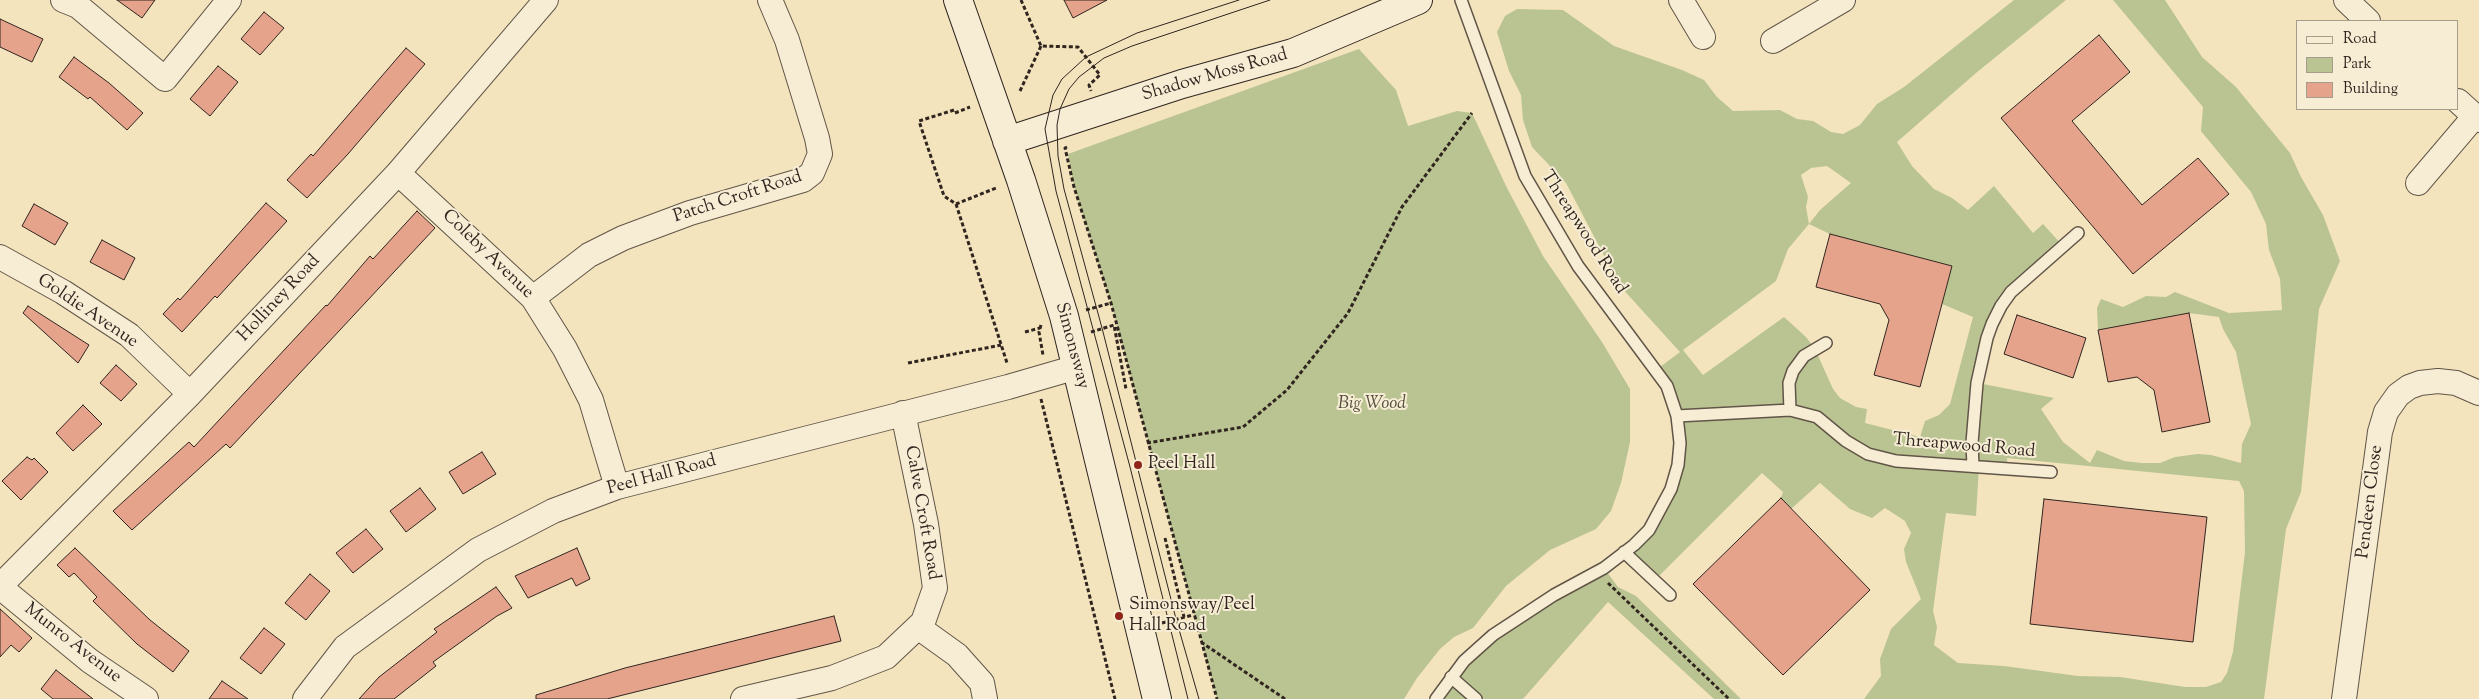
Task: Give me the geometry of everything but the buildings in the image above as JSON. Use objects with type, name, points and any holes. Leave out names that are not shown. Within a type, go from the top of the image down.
[{"type":"street","points":[[63,0],[78,6],[164,80],[230,0]]},
{"type":"street","name":"Holliney Road","points":[[0,586],[190,394],[398,173],[546,0]]},
{"type":"street","name":"Patch Croft Road","points":[[533,298],[589,255],[623,238],[690,212],[803,180],[812,173],[820,154],[817,138],[786,40],[770,0]]},
{"type":"street","name":"Simonsway","points":[[958,0],[1061,306],[1078,367],[1157,699]]},
{"type":"street","name":"Shadow Moss Road","points":[[1007,141],[1182,84],[1294,53],[1418,0]]},
{"type":"street","points":[[1681,0],[1703,37]]},
{"type":"street","points":[[1773,41],[1843,0]]},
{"type":"street","points":[[2346,0],[2367,20]]},
{"type":"street","points":[[2418,183],[2470,112]]},
{"type":"street","name":"Coleby Avenue","points":[[398,173],[533,298],[566,349],[591,400],[617,487]]},
{"type":"street","name":"Goldie Avenue","points":[[0,257],[63,292],[129,335],[190,394]]},
{"type":"street","name":"Peel Hall Road","points":[[305,699],[346,647],[478,550],[553,511],[617,487],[1078,367]]},
{"type":"street","name":"Pendeen Close","points":[[2344,699],[2380,432],[2386,412],[2398,395],[2409,387],[2420,383],[2438,381],[2456,383],[2479,393]]},
{"type":"street","name":"Calve Croft Road","points":[[743,699],[832,678],[886,657],[923,622],[935,588],[926,524],[903,413]]},
{"type":"street","name":"Munro Avenue","points":[[0,586],[90,661],[146,699]]},
{"type":"street","points":[[918,627],[956,655],[982,683],[985,699]]},
{"type":"lane","name":"Threapwood Road","points":[[1436,699],[1450,677],[1477,647],[1493,634],[1554,595],[1596,572],[1624,552],[1648,530],[1671,489],[1678,466],[1680,443],[1677,416],[1667,386],[1578,266],[1525,176],[1461,0]]},
{"type":"lane","points":[[1973,466],[1972,443],[1978,383],[1987,338],[1996,315],[2011,292],[2078,233]]},
{"type":"lane","points":[[1790,410],[1789,383],[1793,371],[1804,356],[1826,343]]},
{"type":"lane","name":"Threapwood Road","points":[[1677,416],[1790,410],[1817,417],[1846,440],[1868,454],[1896,461],[2051,472]]},
{"type":"lane","points":[[1624,552],[1670,595]]},
{"type":"lane","points":[[1450,677],[1476,699]]},
{"type":"path","points":[[1020,91],[1041,46],[1021,0]]},
{"type":"path","points":[[1041,46],[1078,48],[1100,75],[1089,85]]},
{"type":"path","points":[[970,107],[919,121],[944,196],[956,204],[1007,362]]},
{"type":"path","points":[[1147,443],[1243,428],[1287,390],[1348,313],[1402,207],[1472,113]]},
{"type":"path","points":[[1073,145],[1065,148],[1074,187],[1111,303],[1217,699]]},
{"type":"path","points":[[956,204],[996,188]]},
{"type":"path","points":[[1086,333],[1114,325],[1126,389]]},
{"type":"path","points":[[908,363],[1001,345]]},
{"type":"path","points":[[1040,391],[1116,699]]},
{"type":"path","points":[[1165,538],[1184,617]]},
{"type":"path","points":[[1596,572],[1729,699]]},
{"type":"path","points":[[1156,624],[1193,615]]},
{"type":"path","points":[[1201,642],[1285,699]]},
{"type":"green space","points":[[2014,0],[2066,0],[1976,73],[1897,142],[1912,166],[1934,189],[1952,198],[1968,210],[1994,186],[2033,233],[2043,224],[2063,246],[2001,306],[1978,383],[2054,398],[2041,409],[2063,442],[2090,463],[2097,450],[2124,461],[2142,463],[2160,463],[2175,457],[2198,454],[2211,455],[2241,463],[2242,444],[2251,424],[2236,352],[2223,329],[2219,317],[2189,313],[2098,330],[2097,308],[2101,299],[2123,307],[2146,296],[2166,297],[2175,292],[2229,313],[2282,310],[2280,279],[2269,250],[2266,224],[2251,192],[2201,131],[2203,107],[2113,0],[2165,0],[2202,57],[2236,87],[2290,153],[2301,177],[2323,215],[2340,261],[2319,309],[2301,492],[2286,529],[2264,699],[1864,699],[1881,676],[1880,659],[1891,629],[1921,599],[1906,562],[1904,549],[1911,533],[1905,521],[1885,508],[1872,518],[1850,509],[1820,483],[1791,509],[1781,498],[1783,492],[1762,473],[1654,581],[1624,552],[1661,511],[1680,443],[1656,370],[1680,352],[1620,286],[1566,183],[1532,147],[1523,120],[1521,95],[1509,71],[1497,32],[1505,16],[1517,9],[1563,10],[1614,46],[1682,70],[1704,80],[1717,97],[1733,111],[1780,110],[1797,119],[1813,121],[1831,132],[1843,134],[1860,125],[1877,104],[1904,87]],"holes":[[[1827,166],[1851,183],[1820,210],[1809,224],[1806,207],[1808,197],[1801,175],[1811,168]],[[1809,224],[1830,234],[1952,266],[1942,304],[1973,317],[1950,404],[1939,415],[1925,421],[1920,437],[1865,423],[1867,409],[1856,407],[1840,398],[1833,389],[1815,349],[1806,337],[1784,317],[1703,375],[1683,350],[1776,281],[1788,249]],[[2007,458],[2239,481],[2244,491],[2245,552],[2233,652],[2227,673],[2221,682],[2206,687],[2185,687],[2120,677],[2078,676],[2004,666],[1958,663],[1934,645],[1937,627],[1933,611],[1946,513],[1976,516],[1979,467],[2008,469]]]},
{"type":"green space","name":"Big Wood","points":[[1359,49],[1396,90],[1408,126],[1457,111],[1472,113],[1507,188],[1543,256],[1602,342],[1630,389],[1630,442],[1621,483],[1611,511],[1596,529],[1550,550],[1506,586],[1473,628],[1454,637],[1440,649],[1417,678],[1404,699],[1217,699],[1111,303],[1074,187],[1068,154]]},
{"type":"green space","points":[[1604,568],[1618,587],[1636,596],[1741,699],[1714,699],[1608,602],[1523,699],[1436,699],[1477,647]]},
{"type":"tram line","points":[[1188,699],[1130,467],[1056,191],[1045,129],[1053,95],[1062,79],[1086,57],[1137,33],[1239,0]]},
{"type":"tram line","points":[[1199,699],[1176,619],[1102,328],[1064,189],[1058,156],[1057,125],[1060,109],[1069,89],[1079,77],[1104,58],[1132,46],[1270,0]]},
{"type":"place","name":"Peel Hall","points":[[1138,465]]},
{"type":"place","name":"Simonsway/Peel Hall Road","points":[[1119,616]]}]
